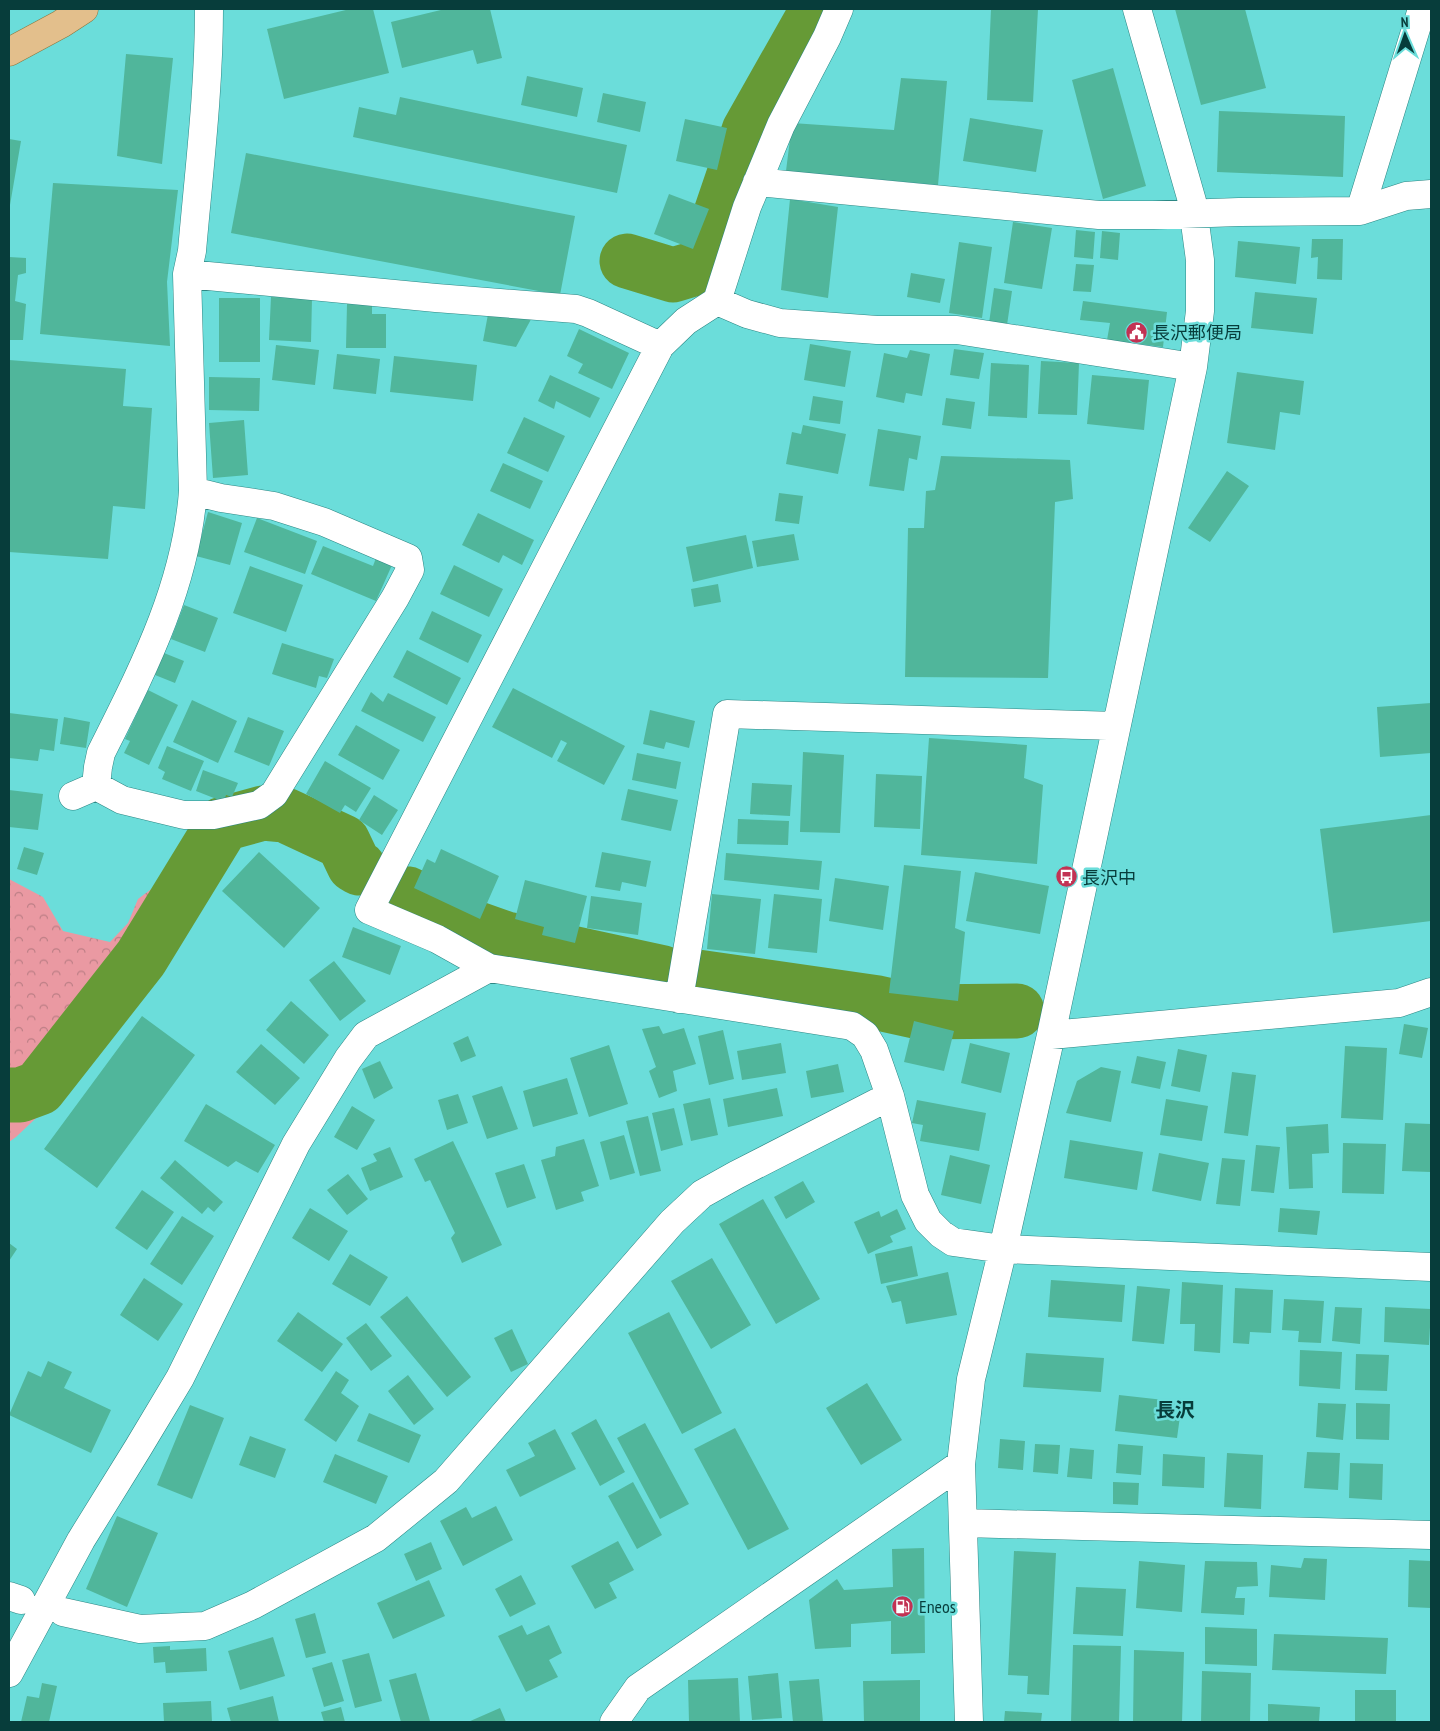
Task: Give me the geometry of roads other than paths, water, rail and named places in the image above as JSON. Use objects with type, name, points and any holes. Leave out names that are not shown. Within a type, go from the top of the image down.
[{"type":"main road","points":[[9,52],[61,24],[84,9]]},
{"type":"street","points":[[193,491],[221,498],[274,506],[324,522],[408,558],[410,570],[274,794],[258,804],[213,815],[184,815],[84,791],[98,767],[101,753],[147,661],[180,569],[190,522],[193,491],[187,274],[192,251],[206,104],[209,9]]},
{"type":"street","points":[[839,9],[828,37],[782,125],[747,207],[717,301],[686,321],[660,346],[369,910],[437,939],[489,968],[852,1026],[865,1035],[874,1050],[890,1096],[915,1195],[928,1221],[940,1234],[953,1242],[1003,1249],[1431,1267]]},
{"type":"street","points":[[969,1722],[961,1464],[971,1379],[1003,1249],[1193,367],[1200,310],[1200,260],[1192,201],[1137,9]]},
{"type":"street","points":[[1360,210],[1422,9]]},
{"type":"street","points":[[758,182],[1099,215],[1360,210],[1406,196],[1431,194]]},
{"type":"street","points":[[187,274],[436,298],[576,309],[660,346]]},
{"type":"street","points":[[717,301],[747,314],[780,323],[877,330],[957,330],[1193,367]]},
{"type":"street","points":[[679,999],[727,714],[1116,726]]},
{"type":"street","points":[[9,1673],[81,1540],[180,1378],[296,1144],[348,1058],[366,1035],[489,968]]},
{"type":"street","points":[[1050,1034],[1399,1003],[1431,992]]},
{"type":"street","points":[[63,1612],[140,1630],[205,1626],[253,1605],[376,1538],[446,1480],[672,1222],[702,1194],[736,1174],[890,1096]]},
{"type":"street","points":[[614,1722],[638,1688],[961,1464]]},
{"type":"street","points":[[963,1523],[1431,1535]]},
{"type":"waterway","points":[[627,261],[673,275],[703,266],[749,131],[818,9]]},
{"type":"waterway","points":[[9,1095],[20,1095],[39,1088],[141,958],[223,824],[263,813],[285,815],[343,842],[354,865],[359,868]]},
{"type":"waterway","points":[[408,894],[469,926],[506,939],[663,973]]},
{"type":"waterway","points":[[697,977],[878,1003],[919,1012],[1017,1011]]},
{"type":"place","name":"長沢郵便局","points":[[1136,332]]},
{"type":"place","name":"長沢中","points":[[1066,877]]},
{"type":"place","name":"Eneos","points":[[903,1606]]},
{"type":"district","name":"長沢","points":[[1175,1410]]}]
